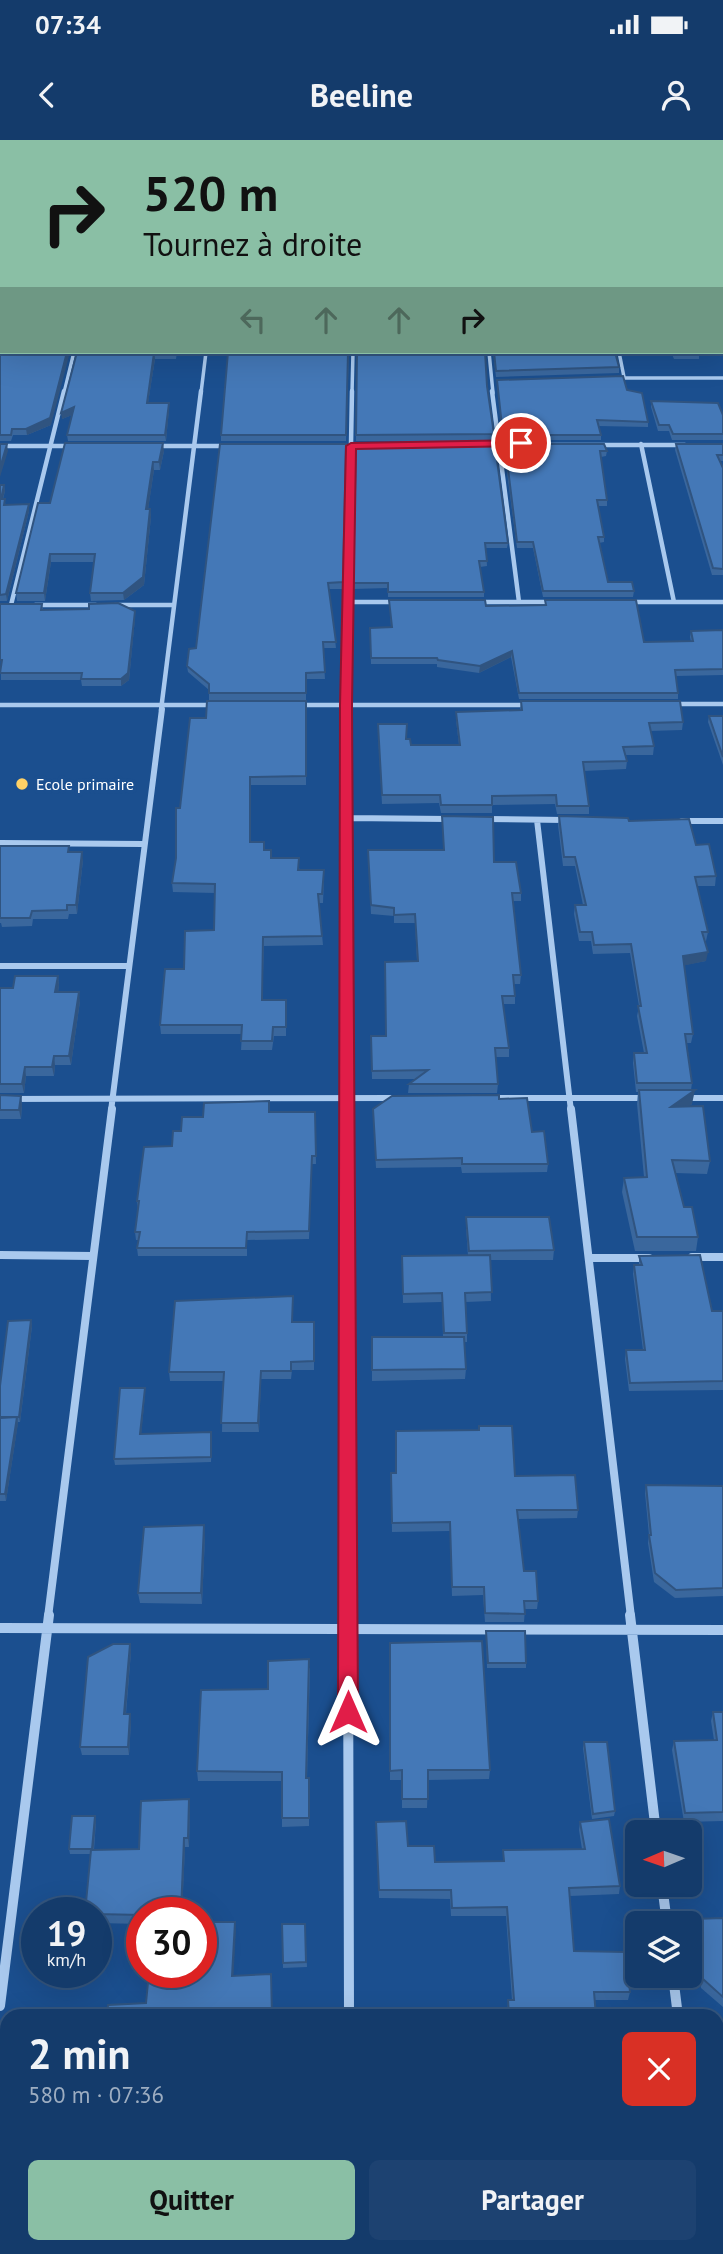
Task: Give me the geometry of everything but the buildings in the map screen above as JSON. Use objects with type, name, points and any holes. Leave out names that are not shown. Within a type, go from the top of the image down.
[{"type":"street","points":[[11,606],[73,354]]},
{"type":"street","points":[[0,2006],[143,844],[197,446],[206,354]]},
{"type":"street","points":[[349,2009],[346,705],[353,354]]},
{"type":"street","points":[[489,354],[497,443],[519,602]]},
{"type":"street","points":[[619,354],[624,377]]},
{"type":"street","points":[[611,378],[723,378]]},
{"type":"street","points":[[378,446],[497,443],[696,445]]},
{"type":"street","points":[[641,444],[674,602]]},
{"type":"street","points":[[0,446],[77,446]]},
{"type":"street","points":[[145,446],[235,446]]},
{"type":"street","points":[[338,446],[365,446]]},
{"type":"street","points":[[348,602],[401,602]]},
{"type":"street","points":[[466,602],[558,602]]},
{"type":"street","points":[[622,602],[723,602]]},
{"type":"street","points":[[0,606],[174,605]]},
{"type":"street","points":[[660,704],[723,704]]},
{"type":"street","points":[[0,705],[228,705]]},
{"type":"street","points":[[293,705],[537,705]]},
{"type":"street","points":[[346,818],[456,819]]},
{"type":"street","points":[[483,819],[577,820]]},
{"type":"street","points":[[537,820],[655,1820]]},
{"type":"street","points":[[670,821],[723,821]]},
{"type":"street","points":[[0,843],[143,844]]},
{"type":"street","points":[[0,966],[129,966]]},
{"type":"street","points":[[0,1099],[403,1098]]},
{"type":"street","points":[[486,1098],[653,1098]]},
{"type":"street","points":[[681,1098],[723,1098]]},
{"type":"street","points":[[0,1255],[93,1256]]},
{"type":"street","points":[[683,1257],[723,1257]]},
{"type":"street","points":[[589,1258],[656,1258]]},
{"type":"street","points":[[0,1628],[723,1630]]},
{"type":"street","points":[[674,1988],[677,2009]]},
{"type":"place","name":"Ecole primaire","points":[[22,784]]},
{"type":"route","points":[[348,1712],[346,705],[351,446],[521,443]]}]
